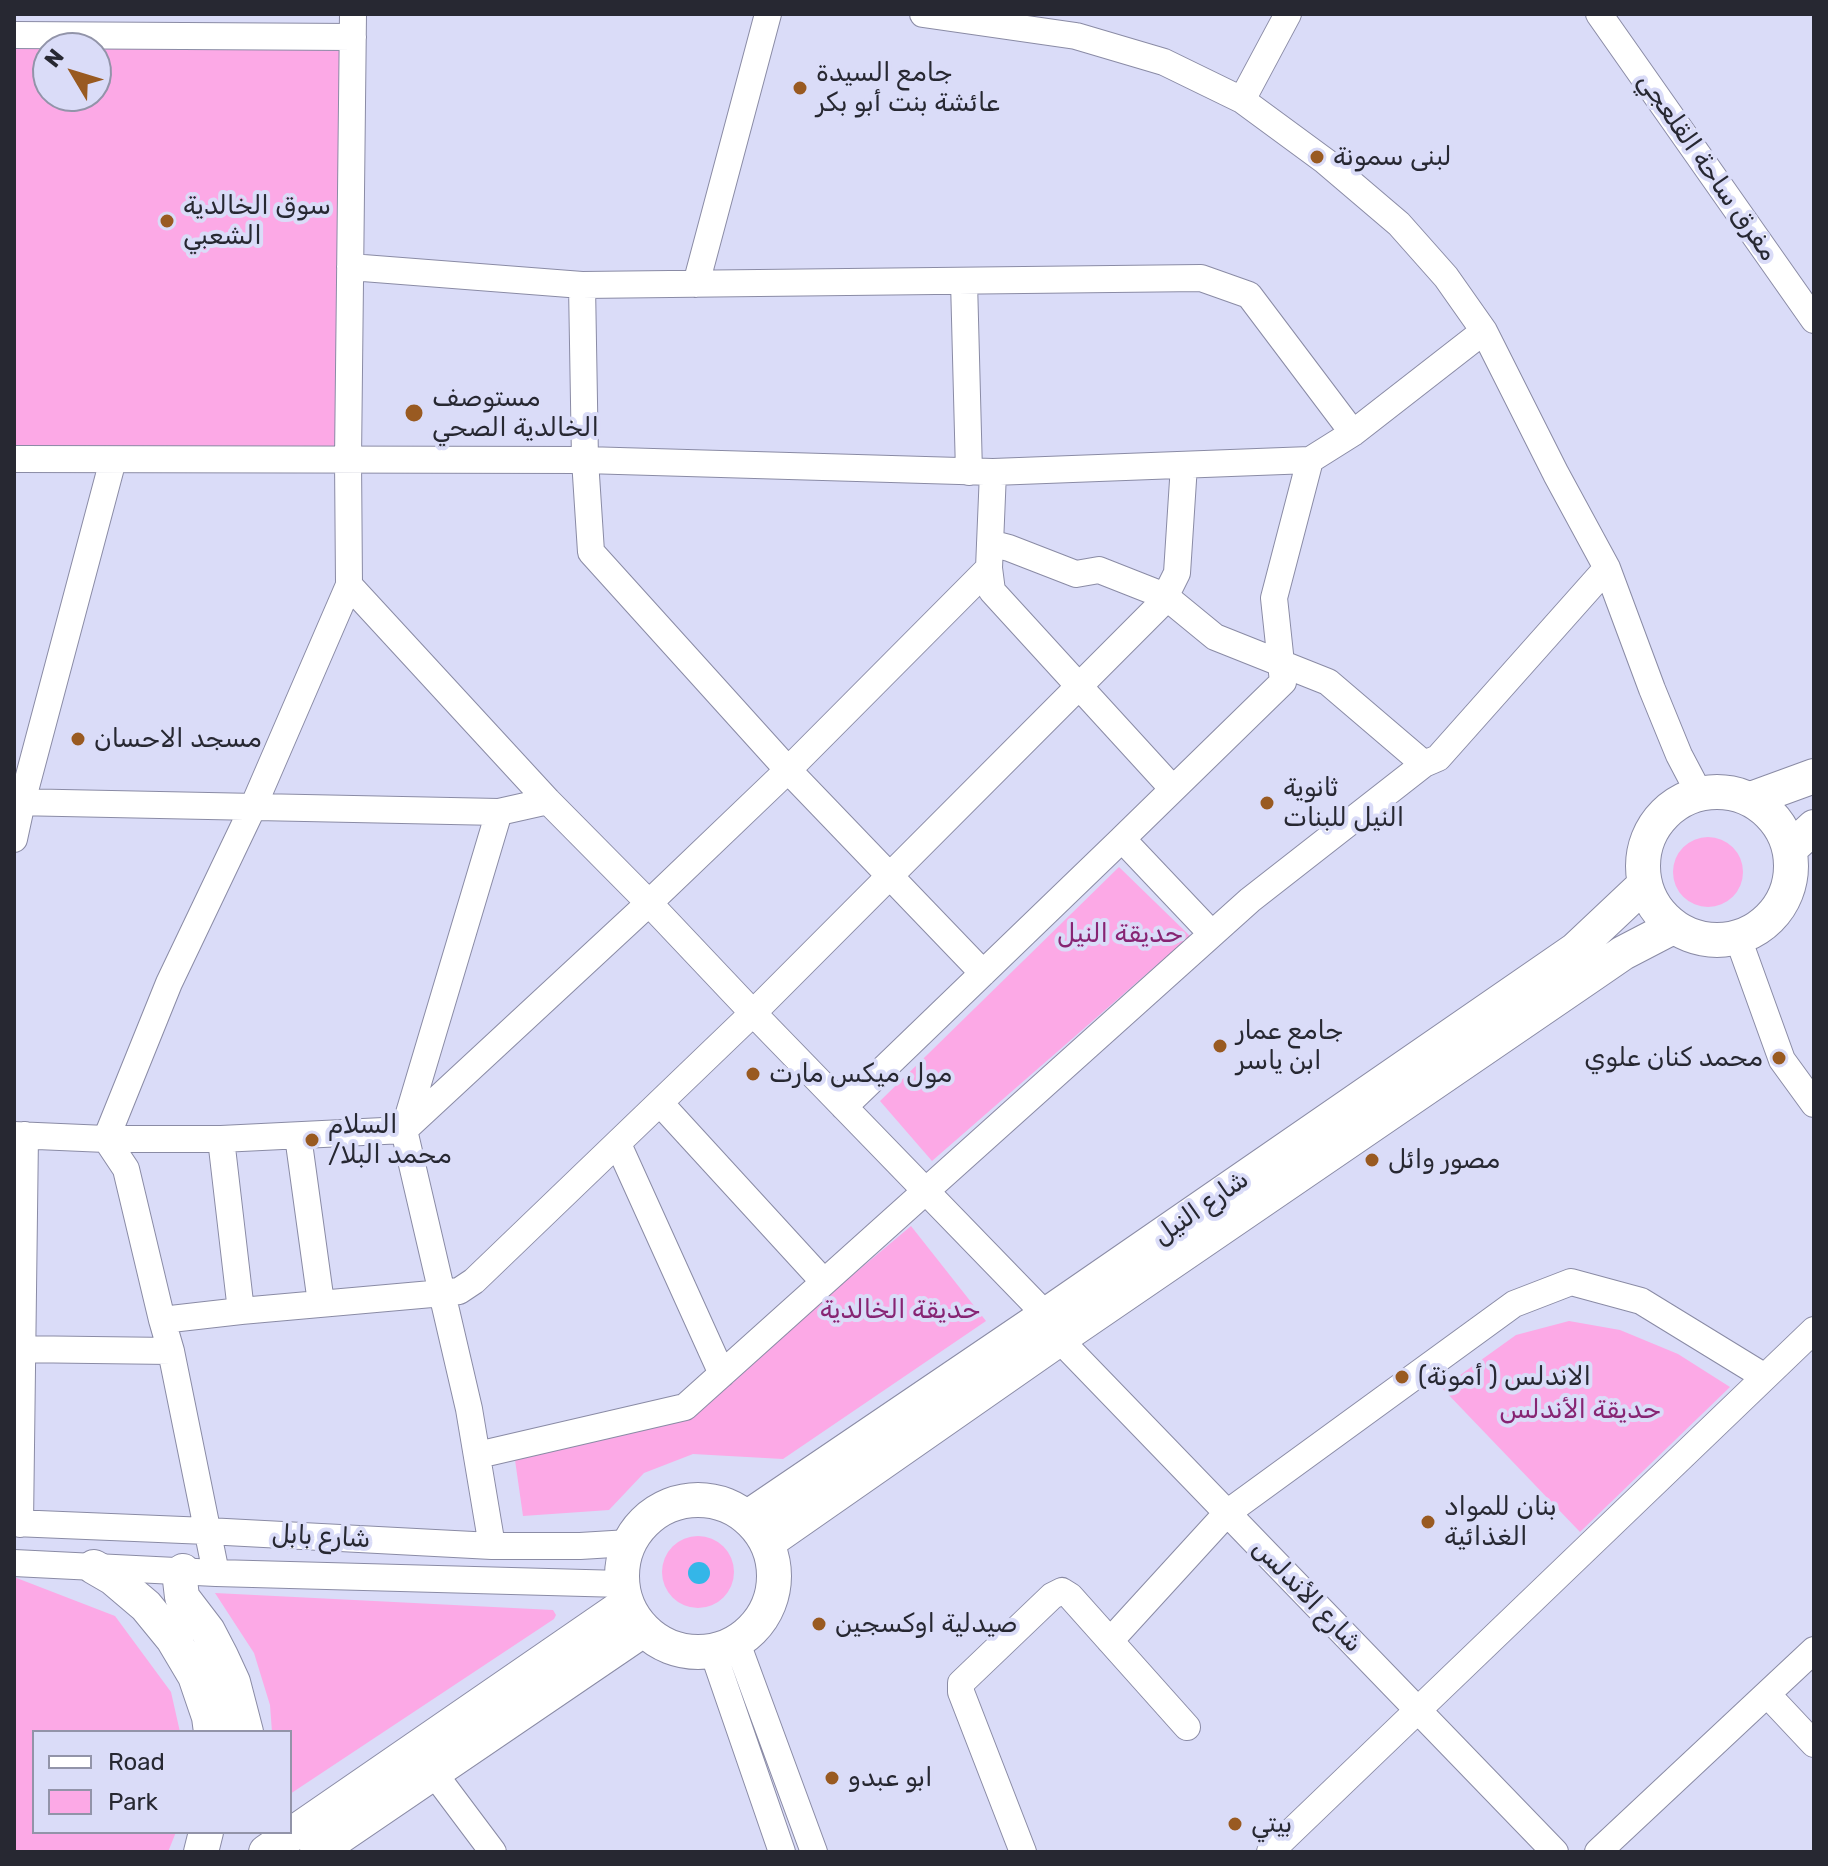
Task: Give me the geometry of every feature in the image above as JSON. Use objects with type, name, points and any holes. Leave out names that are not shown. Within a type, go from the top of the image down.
[{"type":"main road","points":[[1751,799],[1814,776]]},
{"type":"main road","points":[[1719,791],[1751,799],[1772,815],[1783,830],[1802,838],[1784,900],[1761,927],[1726,941],[1699,939],[1673,927],[1652,904],[1644,885],[1644,851],[1655,824],[1674,805],[1699,793],[1719,791]]},
{"type":"main road","name":"شارع النيل","points":[[758,1530],[1052,1327],[1575,950],[1644,885]]},
{"type":"main road","name":"شارع النيل","points":[[1052,1327],[1623,953],[1673,927]]},
{"type":"main road","points":[[697,1499],[720,1502],[758,1530],[775,1571],[773,1597],[761,1622],[725,1648],[686,1653],[666,1647],[630,1606],[621,1571],[629,1543],[652,1515],[674,1503],[697,1499]]},
{"type":"main road","points":[[94,1567],[130,1591],[173,1639],[199,1686],[211,1730]]},
{"type":"main road","points":[[200,1572],[180,1580],[182,1597],[208,1631],[221,1656],[233,1682],[245,1730]]},
{"type":"main road","points":[[286,1844],[433,1772],[630,1606]]},
{"type":"main road","points":[[286,1844],[630,1606]]},
{"type":"street","points":[[696,284],[768,14]]},
{"type":"street","points":[[923,14],[1076,36],[1164,62],[1242,100],[1325,161],[1399,224],[1446,277],[1484,331],[1607,568],[1652,689],[1679,755],[1699,793]]},
{"type":"street","points":[[1242,100],[1288,14]]},
{"type":"street","name":"مفرق ساحة القلعجي","points":[[1599,14],[1814,320]]},
{"type":"street","points":[[14,35],[353,25],[349,585],[253,807],[169,983],[106,1139]]},
{"type":"street","points":[[350,267],[582,285],[1201,278],[1249,295],[1353,433]]},
{"type":"street","points":[[964,281],[992,591],[1173,789]]},
{"type":"street","points":[[582,285],[585,460],[591,552],[788,770],[983,973]]},
{"type":"street","points":[[14,459],[585,460],[981,472],[1310,460],[1353,433],[1484,331]]},
{"type":"street","points":[[14,839],[18,802],[113,460]]},
{"type":"street","points":[[844,1107],[1283,682],[1274,598],[1310,460]]},
{"type":"street","points":[[162,1320],[459,1291],[474,1281],[753,1013],[1162,603],[1177,573],[1184,465]]},
{"type":"street","points":[[17,1523],[19,1135],[221,1139],[404,1130],[788,770],[990,555],[1009,548],[1076,574],[1099,570],[1165,596],[1215,637],[1328,682],[1424,764]]},
{"type":"street","points":[[478,1455],[685,1407],[1250,900],[1424,764],[1438,758],[1607,568]]},
{"type":"street","name":"شارع الأندلس","points":[[349,585],[548,801],[925,1191],[1227,1513],[1555,1852]]},
{"type":"street","points":[[18,802],[499,812],[548,801]]},
{"type":"street","points":[[492,1546],[478,1455],[404,1130],[499,812]]},
{"type":"street","points":[[1122,839],[1212,934]]},
{"type":"street","points":[[1738,938],[1782,1060],[1814,1104]]},
{"type":"street","points":[[660,1103],[824,1282]]},
{"type":"street","points":[[298,1136],[321,1303]]},
{"type":"street","points":[[106,1139],[126,1169],[171,1351],[207,1531],[200,1572]]},
{"type":"street","points":[[221,1139],[241,1311]]},
{"type":"street","points":[[618,1144],[722,1374]]},
{"type":"street","points":[[1110,1641],[1227,1513],[1514,1304],[1571,1282],[1641,1301],[1765,1377]]},
{"type":"street","points":[[1270,1852],[1814,1330]]},
{"type":"street","points":[[18,1349],[171,1351]]},
{"type":"street","name":"شارع بابل","points":[[17,1523],[492,1546],[629,1543]]},
{"type":"street","points":[[14,1563],[200,1572],[630,1606]]},
{"type":"street","points":[[1023,1852],[961,1692],[961,1683],[1052,1596],[1062,1591],[1070,1596],[1187,1727]]},
{"type":"street","points":[[725,1648],[782,1852]]},
{"type":"street","points":[[725,1648],[814,1852]]},
{"type":"street","points":[[1598,1852],[1814,1650]]},
{"type":"street","points":[[1767,1694],[1814,1744]]},
{"type":"street","points":[[433,1772],[493,1852]]},
{"type":"green space","points":[[14,35],[32,35],[32,112],[112,112],[112,36],[353,37],[348,459],[14,459]]},
{"type":"green space","points":[[1708,837],[1733,847],[1743,872],[1733,897],[1708,907],[1683,897],[1673,872],[1683,847]]},
{"type":"green space","name":"حديقة النيل","points":[[1119,867],[1190,936],[932,1161],[880,1101]]},
{"type":"green space","name":"حديقة الخالدية","points":[[911,1226],[986,1321],[783,1459],[693,1454],[644,1473],[609,1510],[523,1516],[515,1460],[679,1421]]},
{"type":"green space","name":"حديقة الأندلس","points":[[1569,1321],[1620,1330],[1678,1354],[1730,1387],[1580,1532],[1442,1388],[1516,1335]]},
{"type":"green space","points":[[705,1536],[724,1546],[732,1558],[732,1586],[724,1598],[712,1606],[691,1608],[672,1598],[664,1586],[662,1565],[672,1546],[684,1538]]},
{"type":"green space","points":[[14,1577],[115,1616],[171,1692],[180,1730],[32,1730],[32,1834],[175,1834],[168,1852],[14,1852]]},
{"type":"green space","points":[[215,1593],[553,1610],[556,1615],[292,1793],[292,1730],[272,1730],[270,1705],[254,1653]]},
{"type":"water","points":[[699,1562],[707,1565],[710,1573],[707,1581],[699,1584],[691,1581],[688,1573],[691,1565]]},
{"type":"place","name":"جامع السيدة عائشة بنت أبو بكر","points":[[800,88]]},
{"type":"place","name":"لبنى سمونة","points":[[1317,157]]},
{"type":"place","name":"سوق الخالدية الشعبي","points":[[167,221]]},
{"type":"place","name":"مستوصف الخالدية الصحي","points":[[414,413]]},
{"type":"place","name":"مسجد الاحسان","points":[[78,739]]},
{"type":"place","name":"ثانوية النيل للبنات","points":[[1267,803]]},
{"type":"place","name":"جامع عمار ابن ياسر","points":[[1220,1046]]},
{"type":"place","name":"محمد كنان علوي","points":[[1779,1058]]},
{"type":"place","name":"مول ميكس مارت","points":[[753,1074]]},
{"type":"place","name":"السلام /محمد البلا","points":[[312,1140]]},
{"type":"place","name":"مصور وائل","points":[[1372,1160]]},
{"type":"place","name":"الاندلس ( أمونة)","points":[[1402,1377]]},
{"type":"place","name":"بنان للمواد الغذائية","points":[[1428,1522]]},
{"type":"place","name":"صيدلية اوكسجين","points":[[819,1624]]},
{"type":"place","name":"ابو عبدو","points":[[832,1778]]},
{"type":"place","name":"بيتي","points":[[1235,1824]]}]
